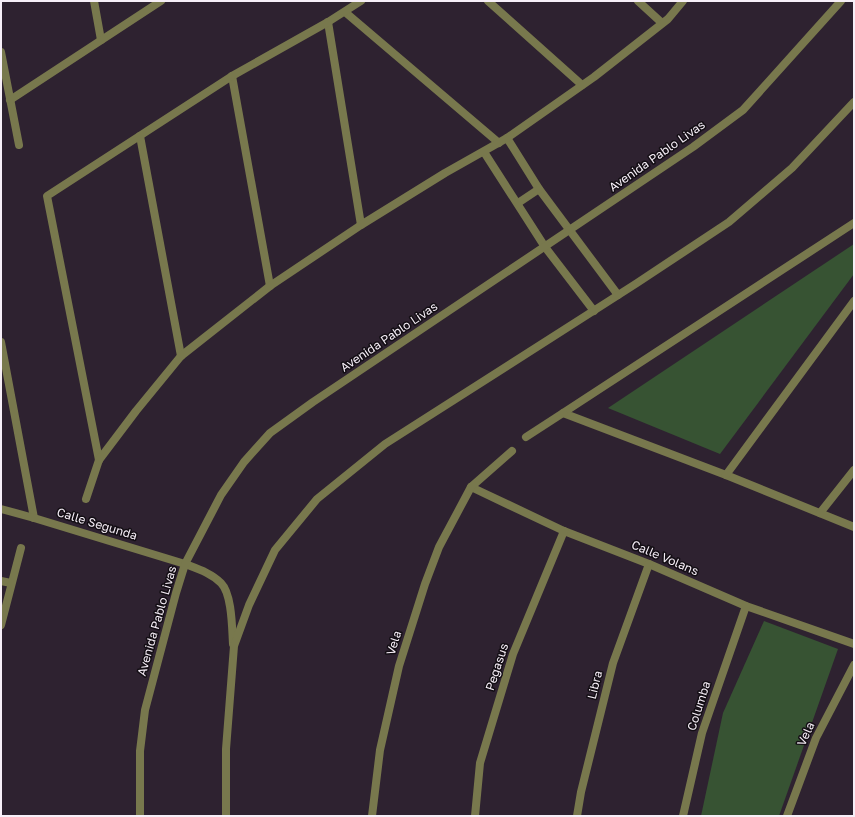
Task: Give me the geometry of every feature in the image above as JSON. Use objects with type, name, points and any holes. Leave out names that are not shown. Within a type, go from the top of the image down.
[{"type":"street","points":[[94,1],[101,40]]},
{"type":"street","points":[[10,100],[161,1]]},
{"type":"street","points":[[99,460],[48,196],[232,76],[328,22],[361,1]]},
{"type":"street","points":[[488,1],[582,86]]},
{"type":"street","points":[[638,1],[662,24]]},
{"type":"street","points":[[86,499],[99,460],[136,411],[181,356],[270,286],[361,225],[445,173],[507,138],[582,86],[662,24],[683,1]]},
{"type":"street","name":"Avenida Pablo Livas","points":[[140,816],[140,751],[145,710],[176,593],[185,564],[221,495],[244,462],[270,433],[361,369],[693,147],[743,110],[841,1]]},
{"type":"street","points":[[344,12],[499,143]]},
{"type":"street","points":[[328,22],[361,225]]},
{"type":"street","points":[[1,52],[19,145]]},
{"type":"street","points":[[232,76],[270,286]]},
{"type":"street","points":[[226,816],[226,749],[234,646],[249,605],[275,550],[317,499],[385,444],[594,311],[729,222],[792,168],[854,102]]},
{"type":"street","points":[[140,136],[181,356]]},
{"type":"street","points":[[507,138],[539,189],[571,229],[618,295]]},
{"type":"street","points":[[484,152],[545,247],[594,311]]},
{"type":"street","points":[[518,203],[539,189]]},
{"type":"street","points":[[526,437],[854,223]]},
{"type":"street","points":[[726,475],[854,301]]},
{"type":"street","points":[[1,342],[34,518]]},
{"type":"street","points":[[563,413],[726,475],[854,527]]},
{"type":"street","points":[[471,487],[512,451]]},
{"type":"street","points":[[820,513],[854,470]]},
{"type":"street","name":"Calle Volans","points":[[471,487],[564,531],[649,564],[746,606],[854,644]]},
{"type":"street","name":"Vela","points":[[372,816],[380,750],[399,666],[425,584],[439,547],[471,487]]},
{"type":"street","name":"Calle Segunda","points":[[1,509],[185,564],[209,574],[222,584],[229,603],[234,646]]},
{"type":"street","name":"Pegasus","points":[[475,816],[480,763],[513,654],[564,531]]},
{"type":"street","points":[[1,625],[21,548]]},
{"type":"street","name":"Libra","points":[[577,816],[581,792],[613,663],[649,564]]},
{"type":"street","points":[[1,581],[11,583]]},
{"type":"street","name":"Columba","points":[[683,816],[702,733],[746,606]]},
{"type":"street","name":"Vela","points":[[787,816],[816,738],[854,664]]},
{"type":"green space","points":[[854,244],[854,274],[720,454],[608,408]]},
{"type":"green space","points":[[764,621],[838,649],[779,816],[701,816],[723,713]]}]
